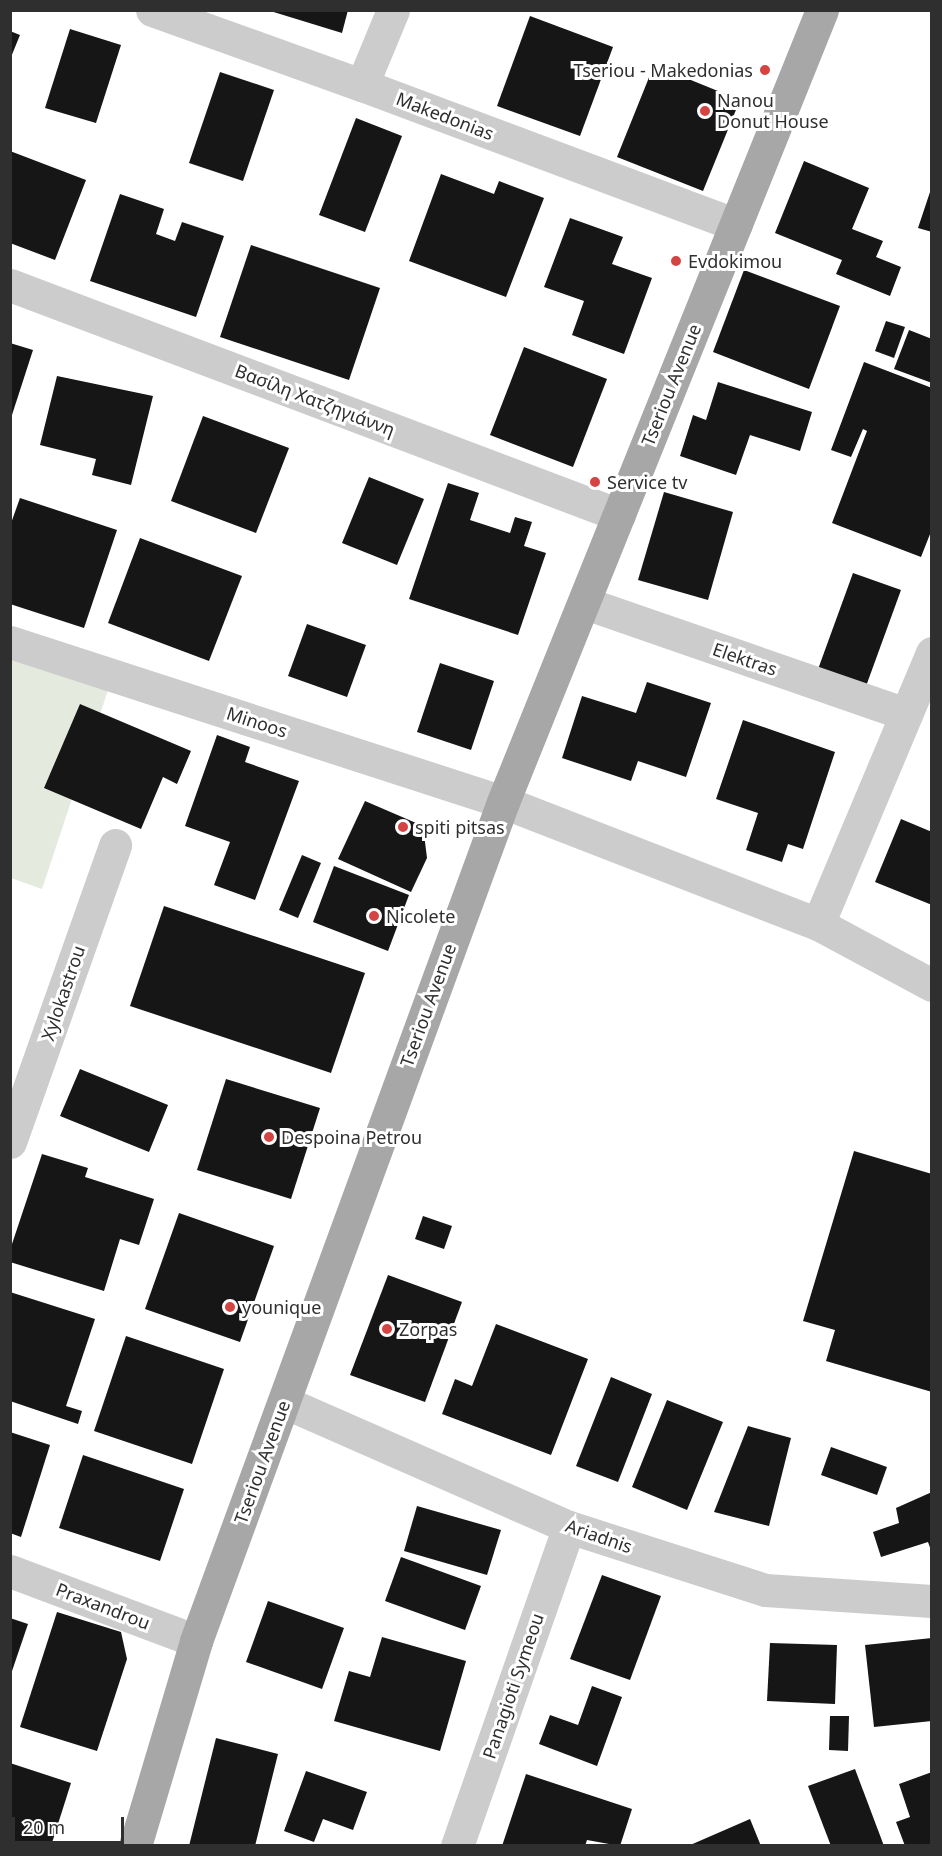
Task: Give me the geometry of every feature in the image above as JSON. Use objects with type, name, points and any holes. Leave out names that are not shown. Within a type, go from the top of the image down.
[{"type":"main road","name":"Tseriou Avenue","points":[[135,1845],[196,1641],[503,802],[822,10]]},
{"type":"street","name":"Makedonias","points":[[152,10],[362,85],[736,225]]},
{"type":"street","points":[[362,85],[393,10]]},
{"type":"street","name":"Βασίλη Χατζηγιάννη","points":[[10,285],[618,515]]},
{"type":"street","name":"Elektras","points":[[585,603],[905,714]]},
{"type":"street","name":"Minoos","points":[[10,642],[503,802],[818,924],[932,985]]},
{"type":"street","points":[[818,924],[932,652]]},
{"type":"street","name":"Xylokastrou","points":[[10,1142],[116,845]]},
{"type":"street","name":"Ariadnis","points":[[284,1402],[569,1527],[765,1590],[932,1601]]},
{"type":"street","name":"Panagioti Symeou","points":[[457,1845],[569,1527]]},
{"type":"street","name":"Praxandrou","points":[[10,1571],[196,1641]]},
{"type":"shaded area","points":[[11,653],[110,684],[42,889],[11,878]]},
{"type":"building","points":[[267,10],[348,10],[342,33]]},
{"type":"building","points":[[530,16],[613,47],[580,136],[497,106]]},
{"type":"building","points":[[70,29],[121,45],[96,123],[45,108]]},
{"type":"building","points":[[10,31],[20,35],[11,57],[10,57]]},
{"type":"building","points":[[654,65],[740,100],[703,191],[617,157]]},
{"type":"building","points":[[220,72],[274,90],[243,181],[189,163]]},
{"type":"building","points":[[356,118],[402,136],[365,232],[319,215]]},
{"type":"building","points":[[10,151],[86,180],[55,260],[10,243]]},
{"type":"building","points":[[804,161],[869,188],[852,229],[883,241],[876,257],[901,267],[890,296],[836,274],[842,260],[775,233]]},
{"type":"building","points":[[441,174],[494,194],[499,181],[544,198],[506,297],[409,261]]},
{"type":"building","points":[[932,189],[932,232],[918,228]]},
{"type":"building","points":[[120,194],[164,209],[156,234],[175,241],[182,222],[224,236],[196,317],[90,281]]},
{"type":"building","points":[[570,218],[623,237],[612,264],[652,278],[624,354],[572,335],[584,301],[544,287]]},
{"type":"building","points":[[251,245],[380,288],[349,380],[220,337]]},
{"type":"building","points":[[744,270],[840,306],[809,389],[713,352]]},
{"type":"building","points":[[886,321],[905,327],[894,358],[875,351]]},
{"type":"building","points":[[909,330],[932,339],[932,383],[894,369]]},
{"type":"building","points":[[10,343],[33,350],[11,418],[10,418]]},
{"type":"building","points":[[524,347],[607,379],[573,467],[490,435]]},
{"type":"building","points":[[864,362],[932,388],[932,529],[921,557],[832,523],[867,431],[863,429],[851,457],[831,450]]},
{"type":"building","points":[[57,376],[153,396],[131,485],[92,475],[96,459],[40,445]]},
{"type":"building","points":[[718,382],[812,412],[800,451],[750,435],[736,475],[680,456],[693,415],[706,420]]},
{"type":"building","points":[[203,416],[289,448],[256,533],[171,501]]},
{"type":"building","points":[[369,477],[424,499],[397,565],[342,543]]},
{"type":"building","points":[[448,483],[479,493],[470,520],[510,533],[515,517],[532,522],[524,546],[546,553],[518,635],[409,599]]},
{"type":"building","points":[[664,492],[733,512],[708,600],[638,580]]},
{"type":"building","points":[[20,498],[117,530],[84,628],[10,604],[10,526]]},
{"type":"building","points":[[140,538],[242,576],[209,661],[108,623]]},
{"type":"building","points":[[853,573],[901,590],[865,689],[817,672]]},
{"type":"building","points":[[307,624],[366,645],[347,697],[288,676]]},
{"type":"building","points":[[440,663],[494,681],[471,750],[417,732]]},
{"type":"building","points":[[647,682],[711,703],[686,777],[638,761],[631,781],[562,758],[582,696],[636,713]]},
{"type":"building","points":[[80,704],[191,751],[177,784],[163,777],[141,829],[44,788]]},
{"type":"building","points":[[743,720],[835,752],[803,849],[788,844],[782,862],[746,850],[758,813],[716,799]]},
{"type":"building","points":[[217,735],[250,747],[245,762],[299,781],[255,900],[214,885],[230,842],[185,826]]},
{"type":"building","points":[[365,801],[423,826],[427,858],[411,892],[338,859]]},
{"type":"building","points":[[901,819],[932,832],[932,905],[875,882]]},
{"type":"building","points":[[302,855],[321,863],[298,918],[279,910]]},
{"type":"building","points":[[334,866],[409,895],[388,951],[313,922]]},
{"type":"building","points":[[164,906],[365,973],[331,1073],[130,1006]]},
{"type":"building","points":[[80,1069],[168,1105],[149,1152],[60,1116]]},
{"type":"building","points":[[226,1079],[320,1108],[291,1199],[197,1170]]},
{"type":"building","points":[[854,1151],[932,1174],[932,1392],[826,1361],[835,1330],[803,1321]]},
{"type":"building","points":[[42,1154],[88,1168],[85,1177],[154,1199],[139,1245],[120,1239],[104,1291],[10,1262],[10,1250]]},
{"type":"building","points":[[179,1213],[274,1246],[240,1342],[145,1309]]},
{"type":"building","points":[[423,1216],[452,1226],[444,1249],[415,1239]]},
{"type":"building","points":[[388,1275],[462,1302],[425,1402],[350,1375]]},
{"type":"building","points":[[10,1292],[95,1319],[66,1406],[82,1411],[78,1424],[10,1401]]},
{"type":"building","points":[[496,1324],[588,1359],[551,1455],[442,1414],[455,1379],[472,1386]]},
{"type":"building","points":[[126,1336],[224,1369],[192,1464],[94,1431]]},
{"type":"building","points":[[611,1377],[652,1394],[618,1482],[576,1466]]},
{"type":"building","points":[[667,1400],[723,1422],[687,1510],[632,1487]]},
{"type":"building","points":[[748,1426],[791,1438],[769,1526],[714,1512]]},
{"type":"building","points":[[10,1432],[50,1445],[21,1537],[10,1533]]},
{"type":"building","points":[[831,1447],[887,1467],[877,1495],[821,1475]]},
{"type":"building","points":[[83,1455],[184,1489],[160,1561],[59,1528]]},
{"type":"building","points":[[932,1492],[932,1553],[928,1542],[881,1557],[873,1532],[899,1523],[896,1508]]},
{"type":"building","points":[[417,1506],[501,1530],[487,1575],[404,1551]]},
{"type":"building","points":[[401,1557],[481,1586],[465,1630],[385,1601]]},
{"type":"building","points":[[602,1575],[661,1596],[630,1680],[570,1659]]},
{"type":"building","points":[[268,1601],[344,1628],[322,1689],[246,1662]]},
{"type":"building","points":[[57,1612],[121,1632],[127,1659],[97,1751],[20,1727]]},
{"type":"building","points":[[10,1618],[28,1624],[11,1674],[10,1674]]},
{"type":"building","points":[[382,1637],[466,1661],[440,1751],[334,1721],[349,1671],[370,1677]]},
{"type":"building","points":[[932,1638],[932,1721],[874,1727],[865,1645]]},
{"type":"building","points":[[770,1643],[837,1645],[835,1704],[767,1701]]},
{"type":"building","points":[[592,1686],[622,1697],[597,1766],[539,1744],[550,1715],[578,1725]]},
{"type":"building","points":[[830,1716],[849,1716],[848,1751],[829,1750]]},
{"type":"building","points":[[216,1738],[278,1754],[255,1846],[189,1846]]},
{"type":"building","points":[[10,1763],[71,1783],[51,1846],[10,1846]]},
{"type":"building","points":[[855,1769],[884,1846],[831,1846],[808,1786]]},
{"type":"building","points":[[306,1771],[367,1792],[353,1830],[323,1819],[314,1842],[284,1831]]},
{"type":"building","points":[[932,1772],[932,1846],[905,1846],[896,1822],[910,1817],[899,1784]]},
{"type":"building","points":[[526,1774],[632,1809],[620,1846],[587,1840],[585,1846],[502,1846]]},
{"type":"building","points":[[750,1819],[761,1846],[688,1846]]},
{"type":"place","name":"Tseriou - Makedonias","points":[[765,70]]},
{"type":"place","name":"Nanou Donut House","points":[[705,111]]},
{"type":"place","name":"Evdokimou","points":[[676,261]]},
{"type":"place","name":"Service tv","points":[[595,482]]},
{"type":"place","name":"spiti pitsas","points":[[403,827]]},
{"type":"place","name":"Nicolete","points":[[374,916]]},
{"type":"place","name":"Despoina Petrou","points":[[269,1137]]},
{"type":"place","name":"younique","points":[[230,1307]]},
{"type":"place","name":"Zorpas","points":[[387,1329]]}]
